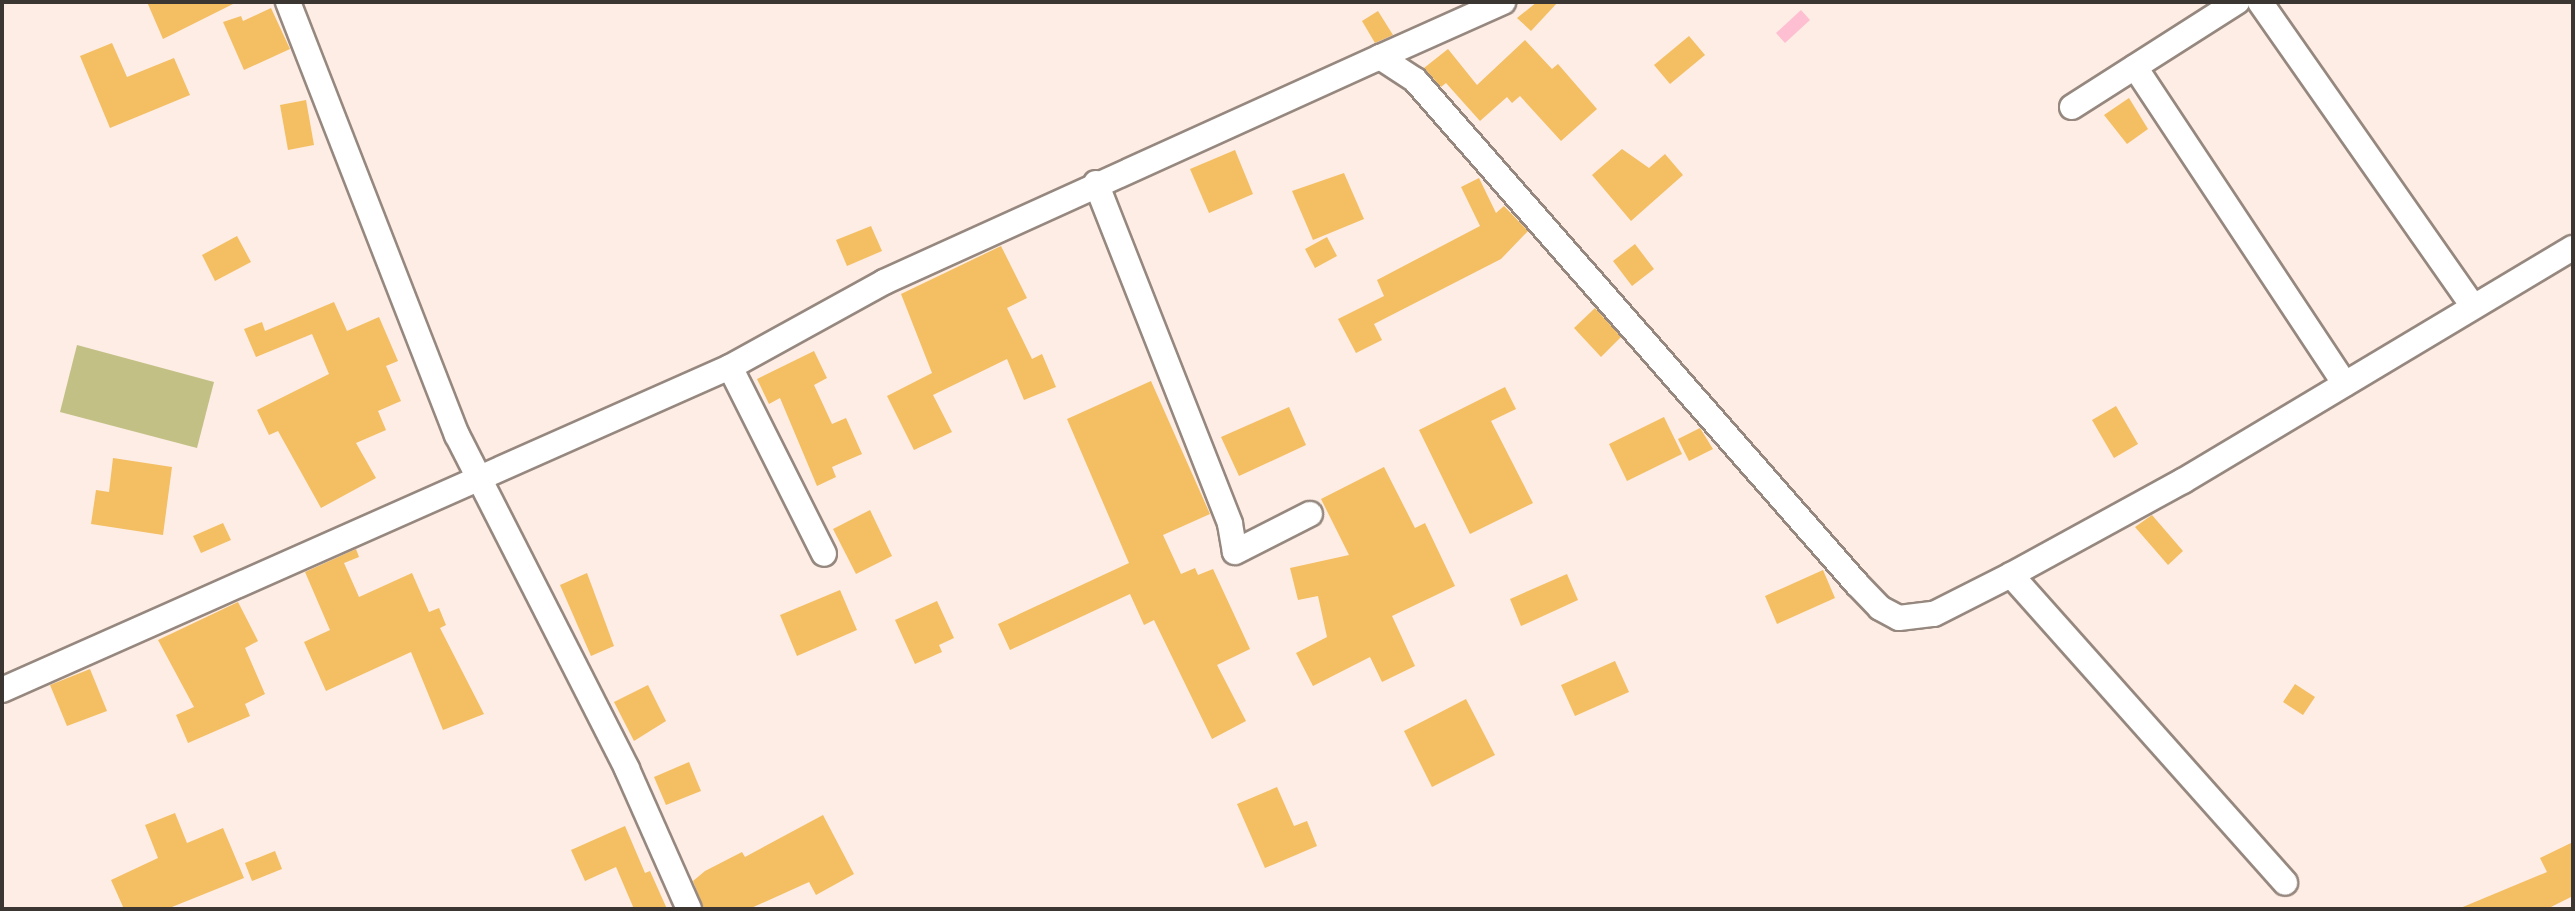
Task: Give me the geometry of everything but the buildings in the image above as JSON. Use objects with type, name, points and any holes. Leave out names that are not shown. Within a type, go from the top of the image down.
[{"type":"street","points":[[288,2],[484,470],[627,769],[689,909]]},
{"type":"street","points":[[2,690],[484,470],[730,367],[884,282],[1096,183],[1503,2]]},
{"type":"street","points":[[2072,107],[2237,2]]},
{"type":"street","points":[[2260,2],[2472,305]]},
{"type":"street","points":[[1380,57],[1415,80],[1880,608],[1899,618],[1917,620],[2011,575],[2345,384],[2472,305],[2573,248]]},
{"type":"street","points":[[2135,67],[2345,384]]},
{"type":"street","points":[[1096,183],[1230,524],[1235,552],[1310,514]]},
{"type":"street","points":[[730,367],[824,554]]},
{"type":"street","points":[[2011,575],[2285,883]]},
{"type":"shaded area","points":[[1801,10],[1810,20],[1785,43],[1776,33]]},
{"type":"shaded area","points":[[77,345],[214,382],[197,448],[60,412]]}]
